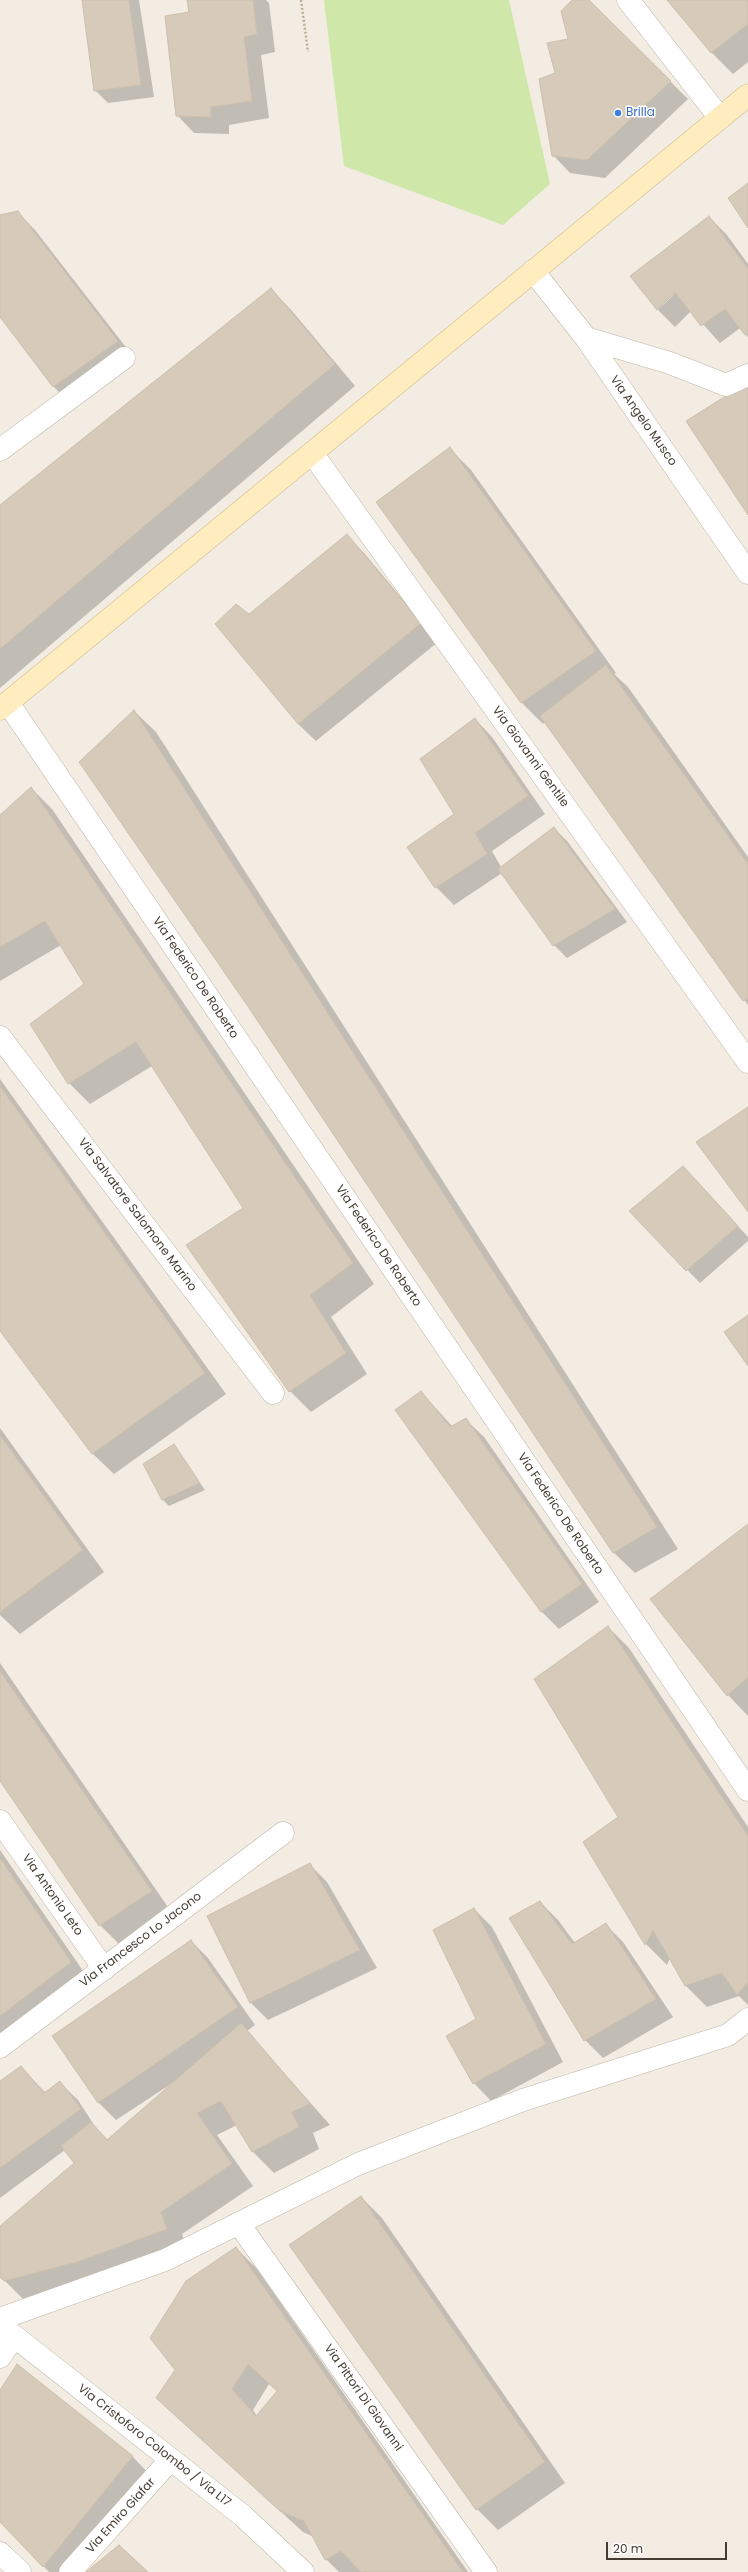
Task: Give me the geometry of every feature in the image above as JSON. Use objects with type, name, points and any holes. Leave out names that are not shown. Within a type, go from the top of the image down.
[{"type":"main road","points":[[4,706],[748,95]]},
{"type":"street","points":[[628,0],[720,118]]},
{"type":"street","name":"Via Angelo Musco","points":[[534,271],[586,338],[748,574]]},
{"type":"street","points":[[586,338],[670,363],[726,385],[748,375]]},
{"type":"street","points":[[0,450],[124,358]]},
{"type":"street","name":"Via Giovanni Gentile","points":[[312,453],[748,1062]]},
{"type":"street","name":"Via Federico De Roberto","points":[[4,706],[748,1790]]},
{"type":"street","name":"Via Salvatore Salomone Marino","points":[[0,1037],[273,1393]]},
{"type":"street","name":"Via Antonio Leto","points":[[0,1821],[104,1969]]},
{"type":"street","name":"Via Francesco Lo Jacono","points":[[0,2047],[283,1833]]},
{"type":"street","points":[[0,2319],[165,2260],[358,2164],[522,2100],[728,2035],[748,2019]]},
{"type":"street","name":"Via Pittori Di Giovanni","points":[[239,2224],[486,2572]]},
{"type":"street","points":[[0,2357],[7,2331]]},
{"type":"street","name":"Via Cristoforo Colombo / Via L17","points":[[7,2331],[243,2516],[303,2572]]},
{"type":"street","name":"Via Emiro Giafar","points":[[70,2572],[171,2459]]},
{"type":"street","points":[[0,2553],[20,2572]]},
{"type":"path","points":[[301,0],[308,52]]},
{"type":"green space","points":[[324,0],[509,0],[550,184],[503,225],[344,166]]},
{"type":"building","points":[[82,0],[129,0],[141,85],[94,91]]},
{"type":"building","points":[[187,0],[253,0],[257,34],[244,37],[252,101],[211,107],[211,117],[176,116],[165,16],[189,12]]},
{"type":"building","points":[[572,0],[589,0],[671,81],[587,160],[552,156],[539,79],[555,73],[547,43],[568,39],[561,11]]},
{"type":"building","points":[[667,0],[748,0],[748,24],[711,53]]},
{"type":"building","points":[[748,183],[748,228],[728,198]]},
{"type":"building","points":[[18,211],[118,341],[53,387],[0,317],[0,215]]},
{"type":"building","points":[[709,216],[748,269],[748,333],[745,335],[725,309],[701,326],[675,292],[657,310],[630,276]]},
{"type":"building","points":[[271,288],[335,364],[0,649],[0,505]]},
{"type":"building","points":[[748,382],[748,515],[686,421]]},
{"type":"building","points":[[450,447],[596,651],[521,703],[376,502]]},
{"type":"building","points":[[347,534],[421,623],[298,724],[215,624],[236,604],[249,614]]},
{"type":"building","points":[[606,665],[748,864],[748,998],[743,1001],[540,716]]},
{"type":"building","points":[[134,710],[657,1527],[613,1553],[247,1005],[79,762]]},
{"type":"building","points":[[475,718],[528,796],[475,833],[487,854],[435,888],[407,847],[454,814],[420,759]]},
{"type":"building","points":[[31,787],[353,1263],[310,1295],[346,1353],[289,1392],[186,1245],[243,1208],[136,1042],[68,1084],[30,1024],[84,984],[45,921],[0,947],[0,815]]},
{"type":"building","points":[[554,827],[615,909],[553,946],[498,869]]},
{"type":"building","points":[[0,1086],[205,1373],[92,1454],[0,1331]]},
{"type":"building","points":[[748,1107],[748,1212],[696,1142]]},
{"type":"building","points":[[683,1166],[738,1226],[686,1271],[629,1211]]},
{"type":"building","points":[[748,1315],[748,1366],[724,1332]]},
{"type":"building","points":[[421,1391],[450,1427],[466,1418],[582,1584],[541,1612],[395,1410]]},
{"type":"building","points":[[0,1435],[83,1550],[0,1612]]},
{"type":"building","points":[[174,1444],[200,1483],[162,1500],[143,1464]]},
{"type":"building","points":[[748,1524],[748,1677],[727,1696],[650,1599]]},
{"type":"building","points":[[608,1626],[748,1836],[748,1982],[737,1995],[722,1973],[685,1986],[653,1930],[645,1945],[583,1842],[618,1817],[534,1679]]},
{"type":"building","points":[[0,1671],[152,1891],[99,1926],[0,1781]]},
{"type":"building","points":[[0,1858],[71,1962],[0,2016]]},
{"type":"building","points":[[310,1863],[360,1950],[250,2003],[207,1916]]},
{"type":"building","points":[[540,1901],[572,1944],[606,1923],[656,1999],[584,2041],[509,1918]]},
{"type":"building","points":[[474,1908],[546,2044],[473,2084],[446,2036],[476,2019],[433,1930]]},
{"type":"building","points":[[191,1940],[238,2007],[98,2103],[52,2036]]},
{"type":"building","points":[[241,2023],[310,2104],[292,2112],[299,2127],[252,2152],[221,2101],[197,2113],[232,2164],[161,2212],[167,2229],[77,2262],[4,2281],[0,2277],[0,2226],[74,2163],[61,2146],[91,2122],[107,2140]]},
{"type":"building","points":[[21,2066],[44,2093],[60,2081],[81,2109],[0,2168],[0,2081]]},
{"type":"building","points":[[361,2196],[545,2462],[476,2510],[289,2245]]},
{"type":"building","points":[[236,2247],[463,2572],[361,2572],[341,2551],[325,2560],[304,2521],[280,2511],[156,2398],[175,2370],[150,2338],[186,2281]],"holes":[[[248,2364],[277,2391],[256,2416],[232,2389]]]},
{"type":"building","points":[[17,2364],[133,2456],[43,2567],[0,2522],[0,2390]]},
{"type":"building","points":[[119,2545],[148,2572],[86,2572]]},
{"type":"place","name":"Brilla","points":[[618,113]]}]
